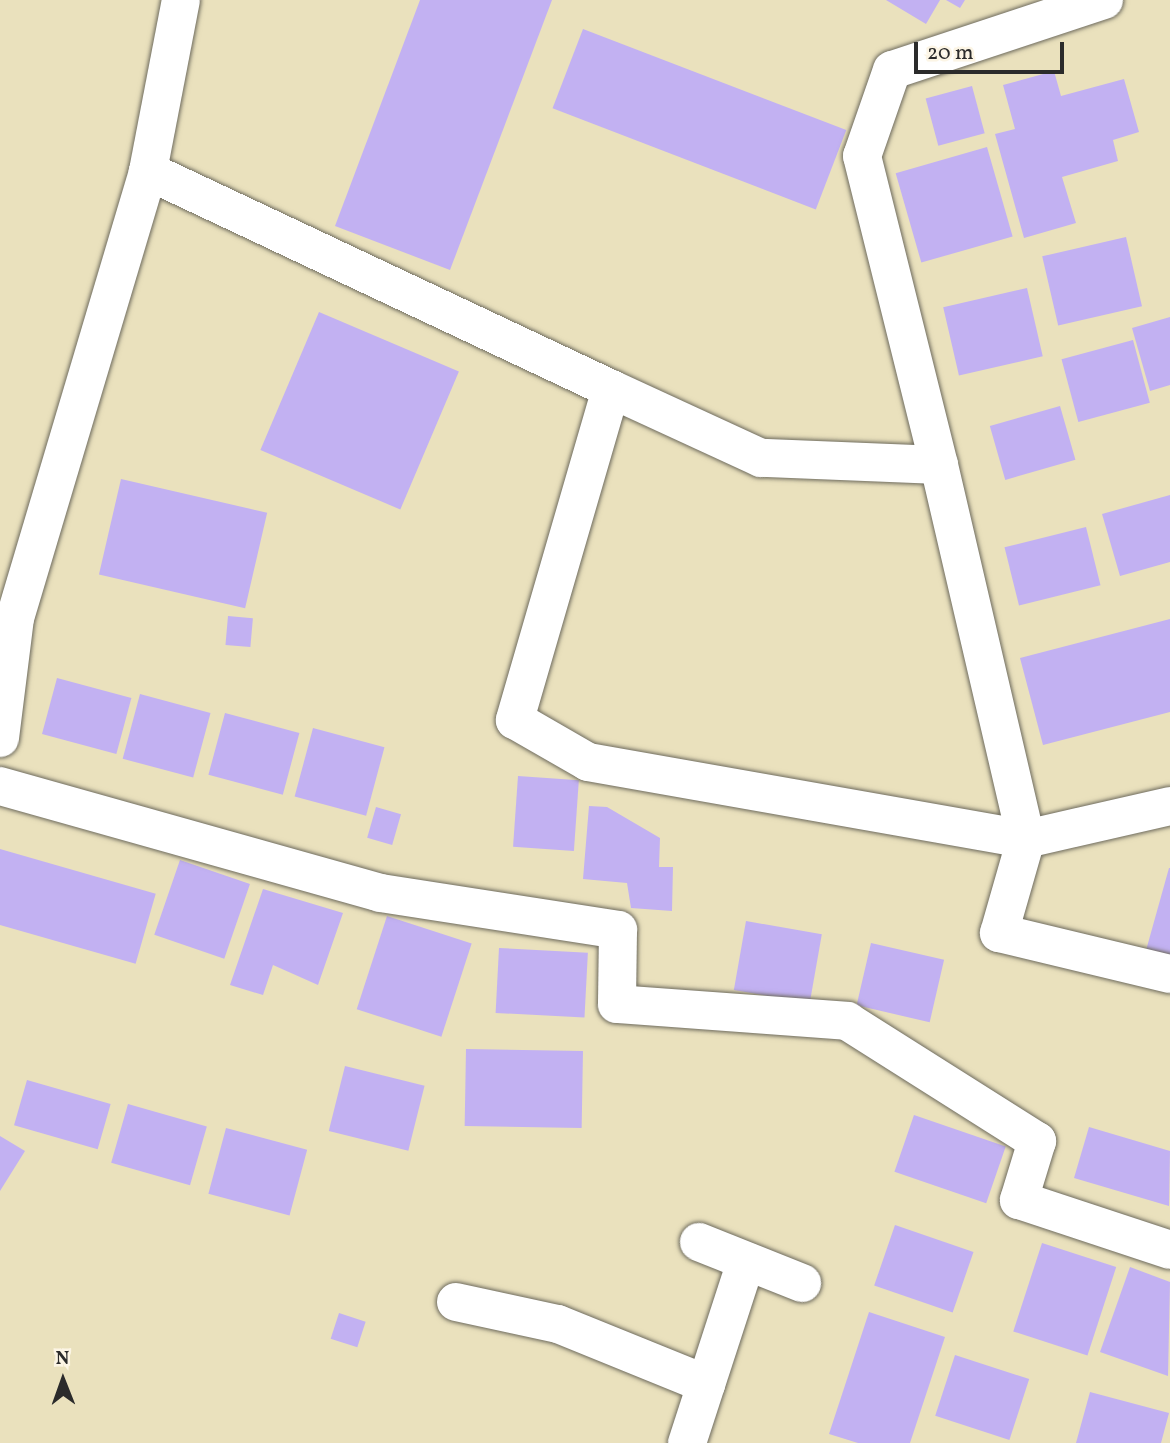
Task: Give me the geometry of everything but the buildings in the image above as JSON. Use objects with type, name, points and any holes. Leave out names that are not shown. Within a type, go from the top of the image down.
[{"type":"street","points":[[0,738],[8,617],[148,171],[181,0]]},
{"type":"street","points":[[1104,0],[892,69],[862,156],[939,465],[1026,839],[999,933],[1170,974]]},
{"type":"street","points":[[148,171],[761,458],[939,465]]},
{"type":"street","points":[[611,389],[515,720],[588,762],[1026,839],[1170,806]]},
{"type":"street","points":[[0,786],[380,893],[618,930],[617,1004],[848,1021],[1037,1141],[1019,1200],[1170,1250]]},
{"type":"street","points":[[699,1242],[802,1283]]},
{"type":"street","points":[[687,1443],[747,1261]]},
{"type":"street","points":[[456,1302],[558,1324],[706,1384]]}]
